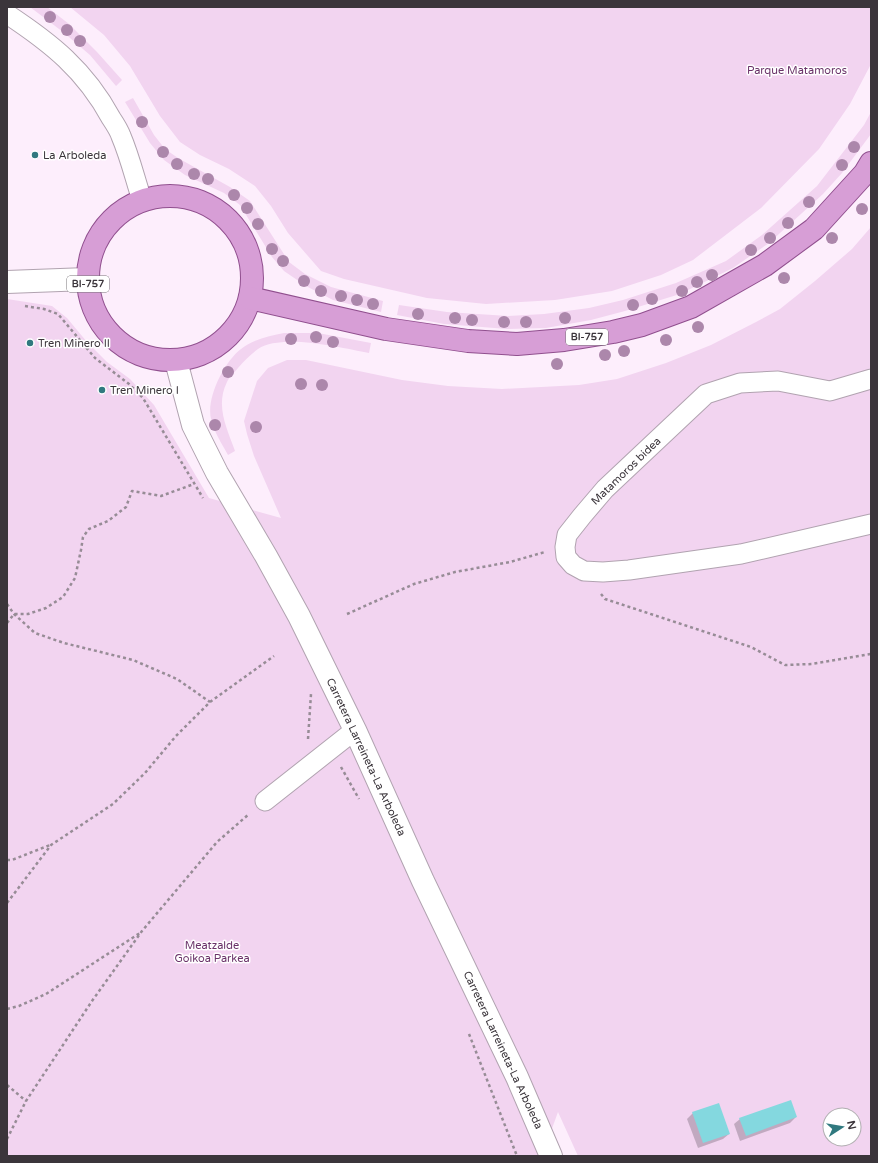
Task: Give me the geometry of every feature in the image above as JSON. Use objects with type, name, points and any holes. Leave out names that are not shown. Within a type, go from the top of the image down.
[{"type":"main road","name":"BI-757","points":[[250,298],[386,329],[468,342],[517,344],[564,340],[613,332],[642,325],[691,307],[765,265],[814,229],[865,173],[871,163]]},
{"type":"main road","name":"BI-757","points":[[167,195],[192,198],[220,213],[234,226],[247,248],[252,272],[250,298],[240,322],[224,341],[201,355],[176,361],[150,359],[124,348],[105,330],[91,306],[87,279],[90,254],[102,231],[120,212],[142,200],[167,195]]},
{"type":"street","points":[[7,14],[31,30],[67,59],[93,87],[121,136],[142,200]]},
{"type":"street","points":[[7,282],[87,279]]},
{"type":"street","name":"Carretera Larreineta-La Arboleda","points":[[176,361],[193,425],[217,473],[266,556],[299,616],[355,730],[423,880],[517,1077],[551,1156]]},
{"type":"street","name":"Matamoros bidea","points":[[565,547],[567,536],[605,489],[706,394],[740,383],[778,380],[830,391],[871,379]]},
{"type":"street","points":[[565,547],[566,557],[573,565],[584,571],[603,572],[629,570],[741,554],[871,524]]},
{"type":"street","points":[[264,801],[355,730]]},
{"type":"path","points":[[22,305],[44,309],[58,314],[95,358],[129,384],[143,398],[204,500]]},
{"type":"path","points":[[14,614],[28,614],[46,608],[62,596],[75,578],[82,550],[83,537],[90,529],[108,520],[126,507],[132,491],[161,496],[194,484]]},
{"type":"path","points":[[347,614],[414,584],[455,572],[510,562],[565,547]]},
{"type":"path","points":[[584,571],[605,599],[751,647],[785,665],[812,664],[871,654]]},
{"type":"path","points":[[7,604],[14,614],[35,632],[64,643],[133,660],[177,679],[210,702]]},
{"type":"path","points":[[7,623],[14,614]]},
{"type":"path","points":[[7,860],[12,860],[51,845],[113,804],[145,773],[176,736],[210,702],[274,656]]},
{"type":"path","points":[[306,767],[312,695],[309,689]]},
{"type":"path","points":[[7,1140],[26,1101],[92,1001],[142,931],[217,842],[264,801]]},
{"type":"path","points":[[7,903],[51,845]]},
{"type":"path","points":[[7,1009],[19,1006],[46,994],[142,931]]},
{"type":"path","points":[[7,1086],[26,1101]]},
{"type":"green space","points":[[30,7],[47,7],[69,24],[122,80],[116,86],[90,55]]},
{"type":"green space","name":"Parque Matamoros","points":[[70,7],[871,7],[871,64],[850,104],[819,149],[761,208],[693,260],[661,275],[612,291],[555,300],[486,304],[427,298],[344,279],[321,271],[288,233],[271,206],[255,186],[229,169],[200,155],[180,142],[160,116],[130,66],[104,35]]},
{"type":"green space","points":[[133,98],[154,135],[165,149],[178,158],[230,187],[250,201],[289,262],[305,274],[331,287],[383,301],[381,312],[333,300],[306,286],[284,271],[272,257],[240,205],[224,193],[185,175],[164,160],[150,143],[125,102]]},
{"type":"green space","points":[[871,112],[871,134],[842,173],[823,194],[769,243],[733,268],[680,294],[591,320],[546,328],[507,329],[444,324],[397,315],[399,305],[447,312],[508,316],[544,314],[589,308],[623,300],[676,283],[726,261],[762,235],[817,186],[864,125]]},
{"type":"green space","name":"Meatzalde Goikoa Parkea","points":[[871,227],[871,1156],[578,1156],[558,1112],[542,1156],[7,1156],[7,299],[52,306],[67,318],[87,342],[107,362],[130,379],[154,405],[209,498],[281,518],[254,456],[244,421],[257,381],[268,368],[287,360],[306,360],[402,380],[448,386],[502,389],[579,385],[617,379],[666,363],[711,345],[780,309],[852,249]]},
{"type":"green space","points":[[284,333],[318,333],[371,343],[369,353],[328,345],[297,342],[269,344],[255,351],[231,376],[224,391],[222,408],[235,451],[228,455],[216,433],[211,419],[211,401],[218,381],[228,362],[241,349],[262,338]]},
{"type":"building","points":[[791,1100],[797,1117],[746,1136],[739,1118]]},
{"type":"building","points":[[719,1103],[730,1134],[703,1143],[692,1112]]},
{"type":"place","name":"La Arboleda","points":[[35,155]]},
{"type":"place","name":"Tren Minero II","points":[[30,343]]},
{"type":"place","name":"Tren Minero I","points":[[102,390]]}]
